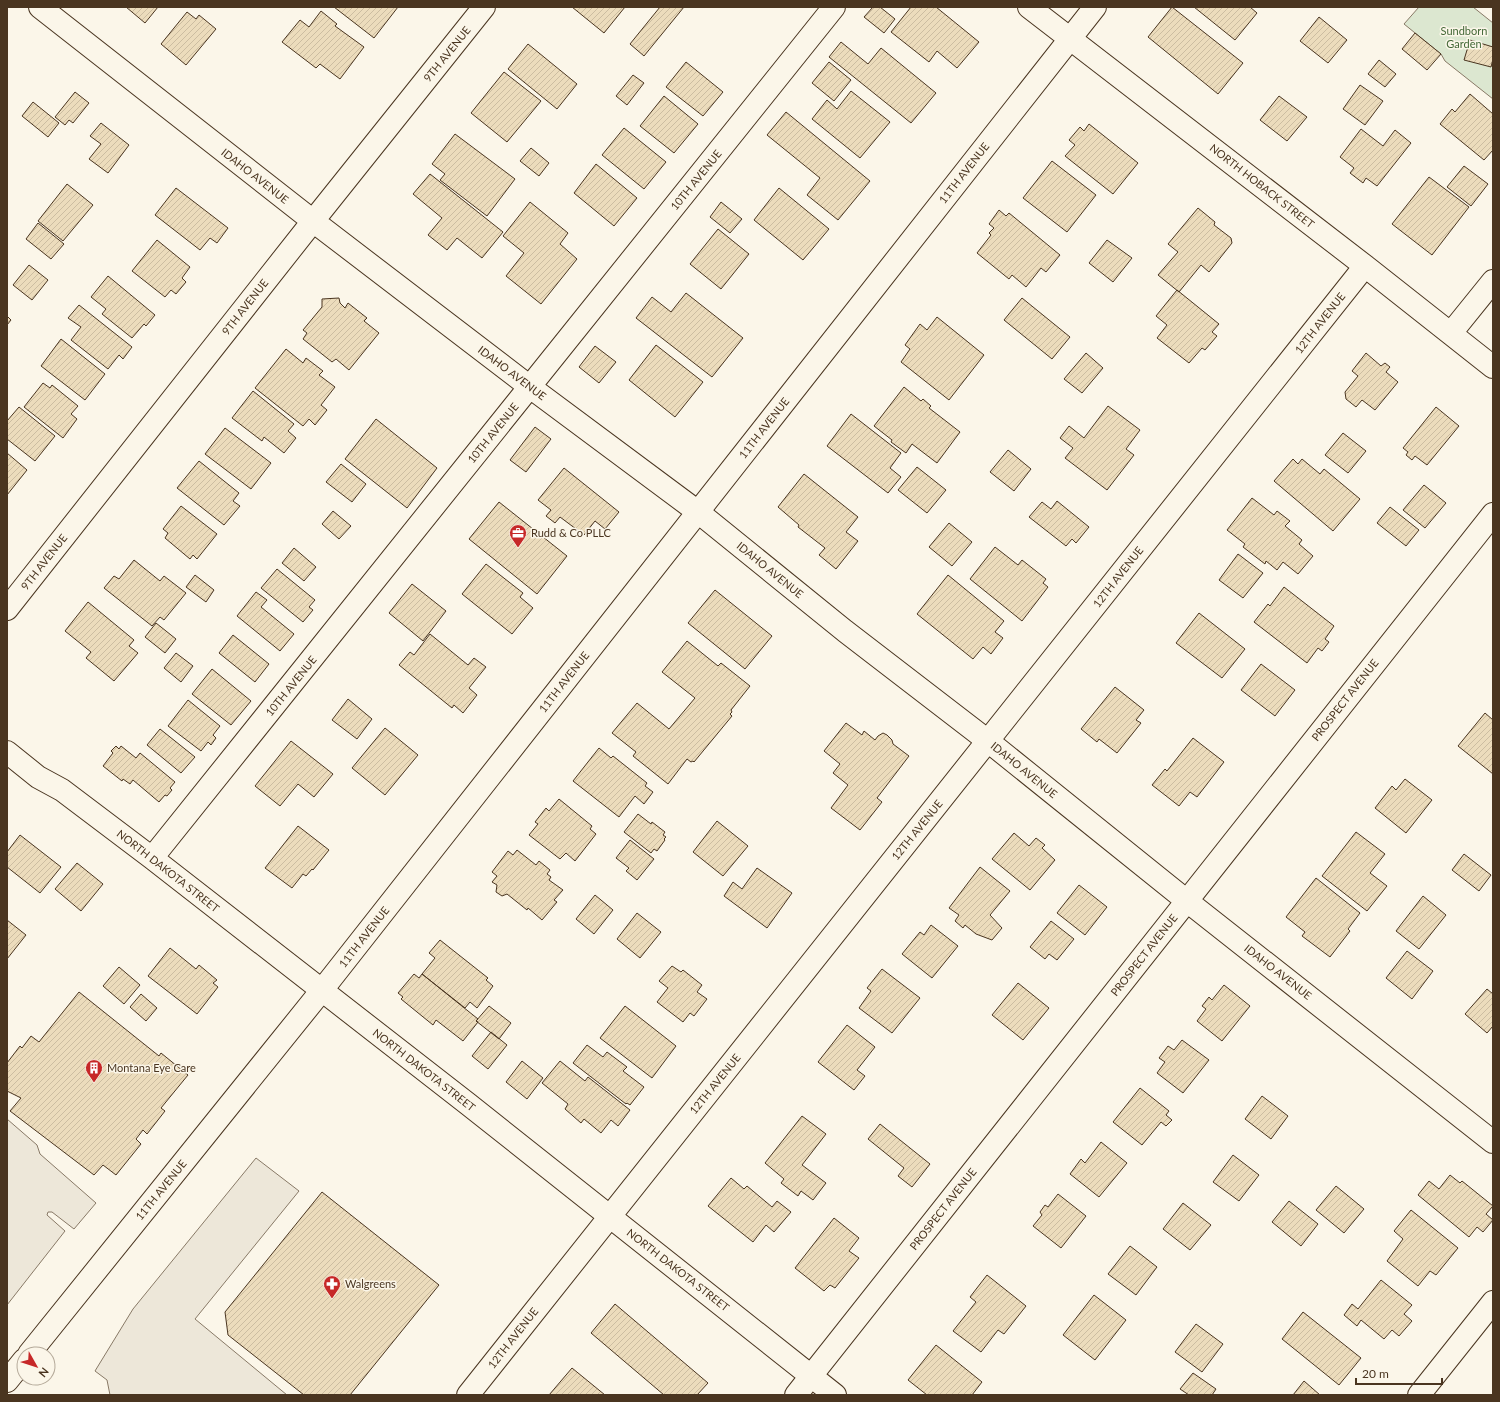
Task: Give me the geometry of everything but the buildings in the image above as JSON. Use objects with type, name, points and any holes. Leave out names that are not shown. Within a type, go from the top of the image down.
[{"type":"street","name":"IDAHO AVENUE","points":[[40,7],[313,221],[530,387],[698,512],[845,631],[988,741],[1187,901],[1493,1142]]},
{"type":"street","name":"9TH AVENUE","points":[[7,609],[484,7]]},
{"type":"street","name":"10TH AVENUE","points":[[152,858],[834,7]]},
{"type":"street","name":"NORTH HOBACK STREET","points":[[1029,7],[1365,266],[1493,367]]},
{"type":"street","name":"11TH AVENUE","points":[[35,1346],[322,990],[1095,7]]},
{"type":"street","name":"12TH AVENUE","points":[[468,1395],[1365,266]]},
{"type":"street","points":[[1451,333],[1493,281]]},
{"type":"street","name":"PROSPECT AVENUE","points":[[796,1395],[1493,514]]},
{"type":"street","name":"NORTH DAKOTA STREET","points":[[7,752],[38,777],[62,790],[322,990],[835,1395]]},
{"type":"street","points":[[1419,1395],[1493,1302]]},
{"type":"street","points":[[7,1382],[16,1370]]},
{"type":"green space","name":"Sundborn Garden","points":[[1419,7],[1473,7],[1493,23],[1493,99],[1445,61],[1441,54],[1404,24]]},
{"type":"shaded area","points":[[7,1119],[37,1145],[40,1154],[96,1203],[74,1229],[52,1212],[48,1212],[47,1215],[65,1231],[7,1305]]},
{"type":"shaded area","points":[[256,1158],[299,1191],[195,1319],[287,1395],[110,1395],[107,1380],[95,1371],[133,1309]]},
{"type":"place","name":"Rudd & Co PLLC","points":[[518,548]]},
{"type":"place","name":"Montana Eye Care","points":[[94,1083]]},
{"type":"place","name":"Walgreens","points":[[332,1299]]}]
